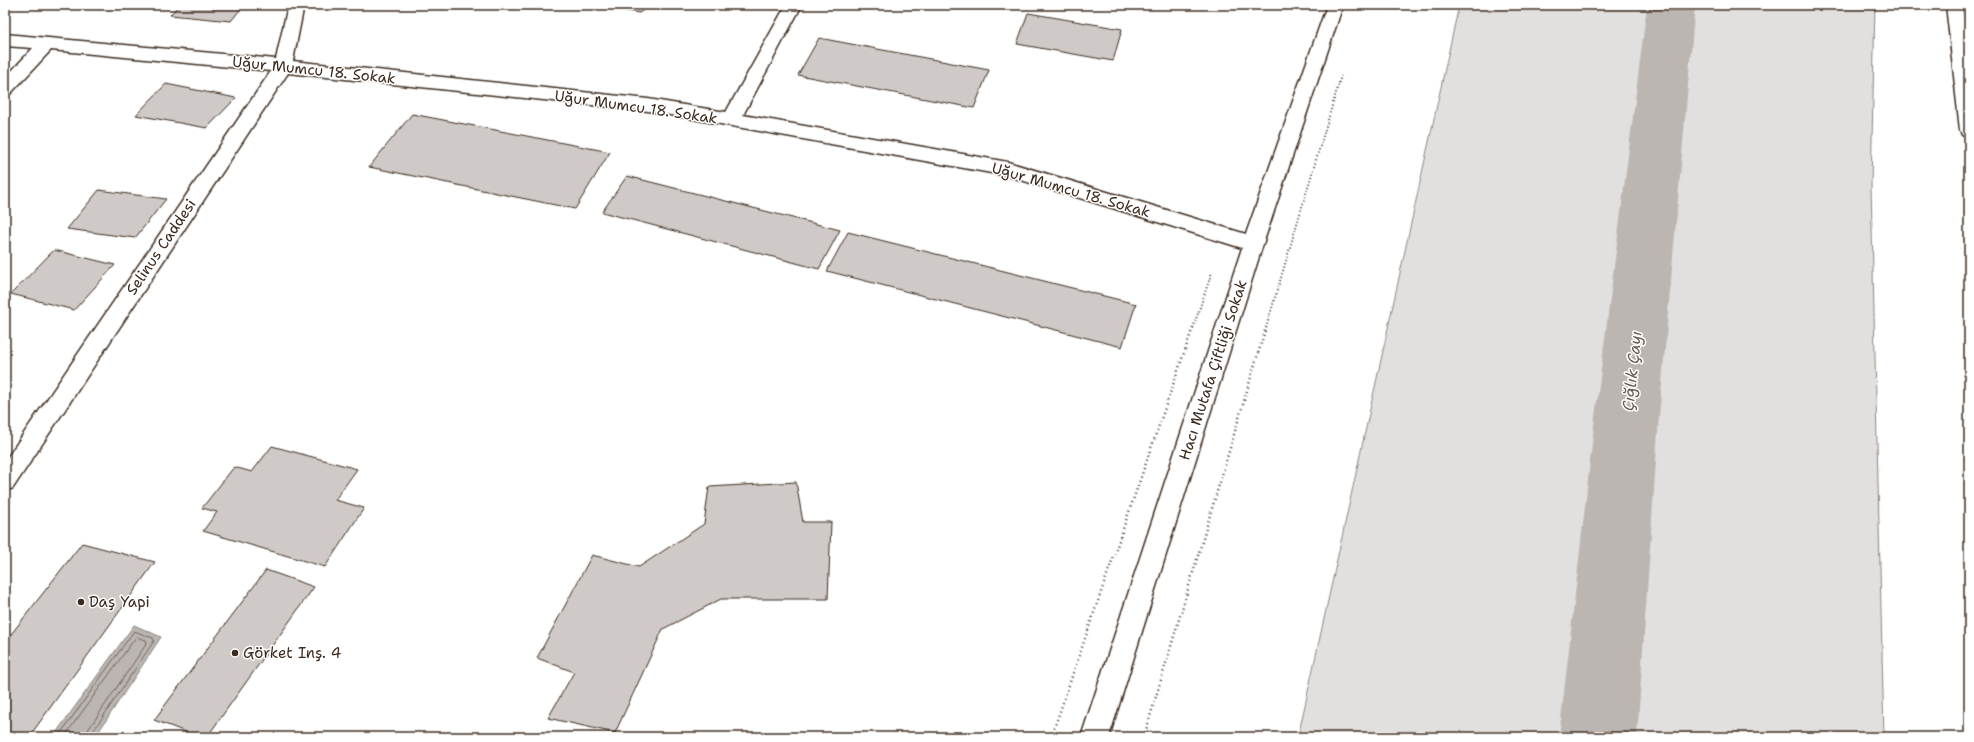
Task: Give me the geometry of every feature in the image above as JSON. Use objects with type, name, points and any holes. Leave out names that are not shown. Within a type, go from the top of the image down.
[{"type":"street","name":"Selinus Caddesi","points":[[5,481],[283,66],[296,5]]},
{"type":"street","points":[[731,120],[794,5]]},
{"type":"street","name":"Hacı Mutafa Çiftliği Sokak","points":[[1095,737],[1253,244],[1335,5]]},
{"type":"street","points":[[1954,5],[1969,130]]},
{"type":"street","name":"Uğur Mumcu 18. Sokak","points":[[5,40],[283,66],[648,105],[1008,169],[1253,244]]},
{"type":"street","points":[[5,89],[46,45]]},
{"type":"path","points":[[1144,737],[1342,73]]},
{"type":"path","points":[[1051,737],[1225,235]]},
{"type":"shaded area","points":[[1459,5],[1875,5],[1871,185],[1884,737],[1298,737]]},
{"type":"water","points":[[134,625],[161,637],[95,737],[53,737]]},
{"type":"building","points":[[179,5],[244,5],[231,21],[170,15]]},
{"type":"building","points":[[593,5],[651,5],[639,13]]},
{"type":"building","points":[[1108,5],[1141,5],[1140,10]]},
{"type":"building","points":[[1028,13],[1122,29],[1113,61],[1017,44]]},
{"type":"building","points":[[819,38],[989,70],[974,108],[798,75]]},
{"type":"building","points":[[166,84],[236,98],[207,128],[136,115]]},
{"type":"building","points":[[412,114],[610,152],[575,209],[369,167]]},
{"type":"building","points":[[627,176],[840,230],[819,269],[602,212]]},
{"type":"building","points":[[99,190],[166,199],[135,238],[67,229]]},
{"type":"building","points":[[848,232],[1136,304],[1122,347],[827,271]]},
{"type":"building","points":[[54,250],[115,265],[74,310],[11,294]]},
{"type":"building","points":[[272,446],[357,469],[335,500],[364,508],[325,567],[203,531],[217,512],[202,508],[234,467],[252,472]]},
{"type":"building","points":[[796,482],[803,522],[831,522],[828,599],[721,599],[663,629],[615,733],[548,718],[574,672],[537,658],[592,555],[639,567],[704,524],[709,487]]},
{"type":"building","name":"Daş Yapi","points":[[82,543],[155,562],[29,737],[5,737],[5,642]]},
{"type":"building","name":"Görket Inş. 4","points":[[266,570],[314,587],[207,737],[199,737],[154,720]]},
{"type":"waterway","name":"Çığlık Çayı","points":[[1598,737],[1627,417],[1671,5]]},
{"type":"place","name":"Daş Yapi","points":[[81,602]]},
{"type":"place","name":"Görket Inş. 4","points":[[235,653]]}]
